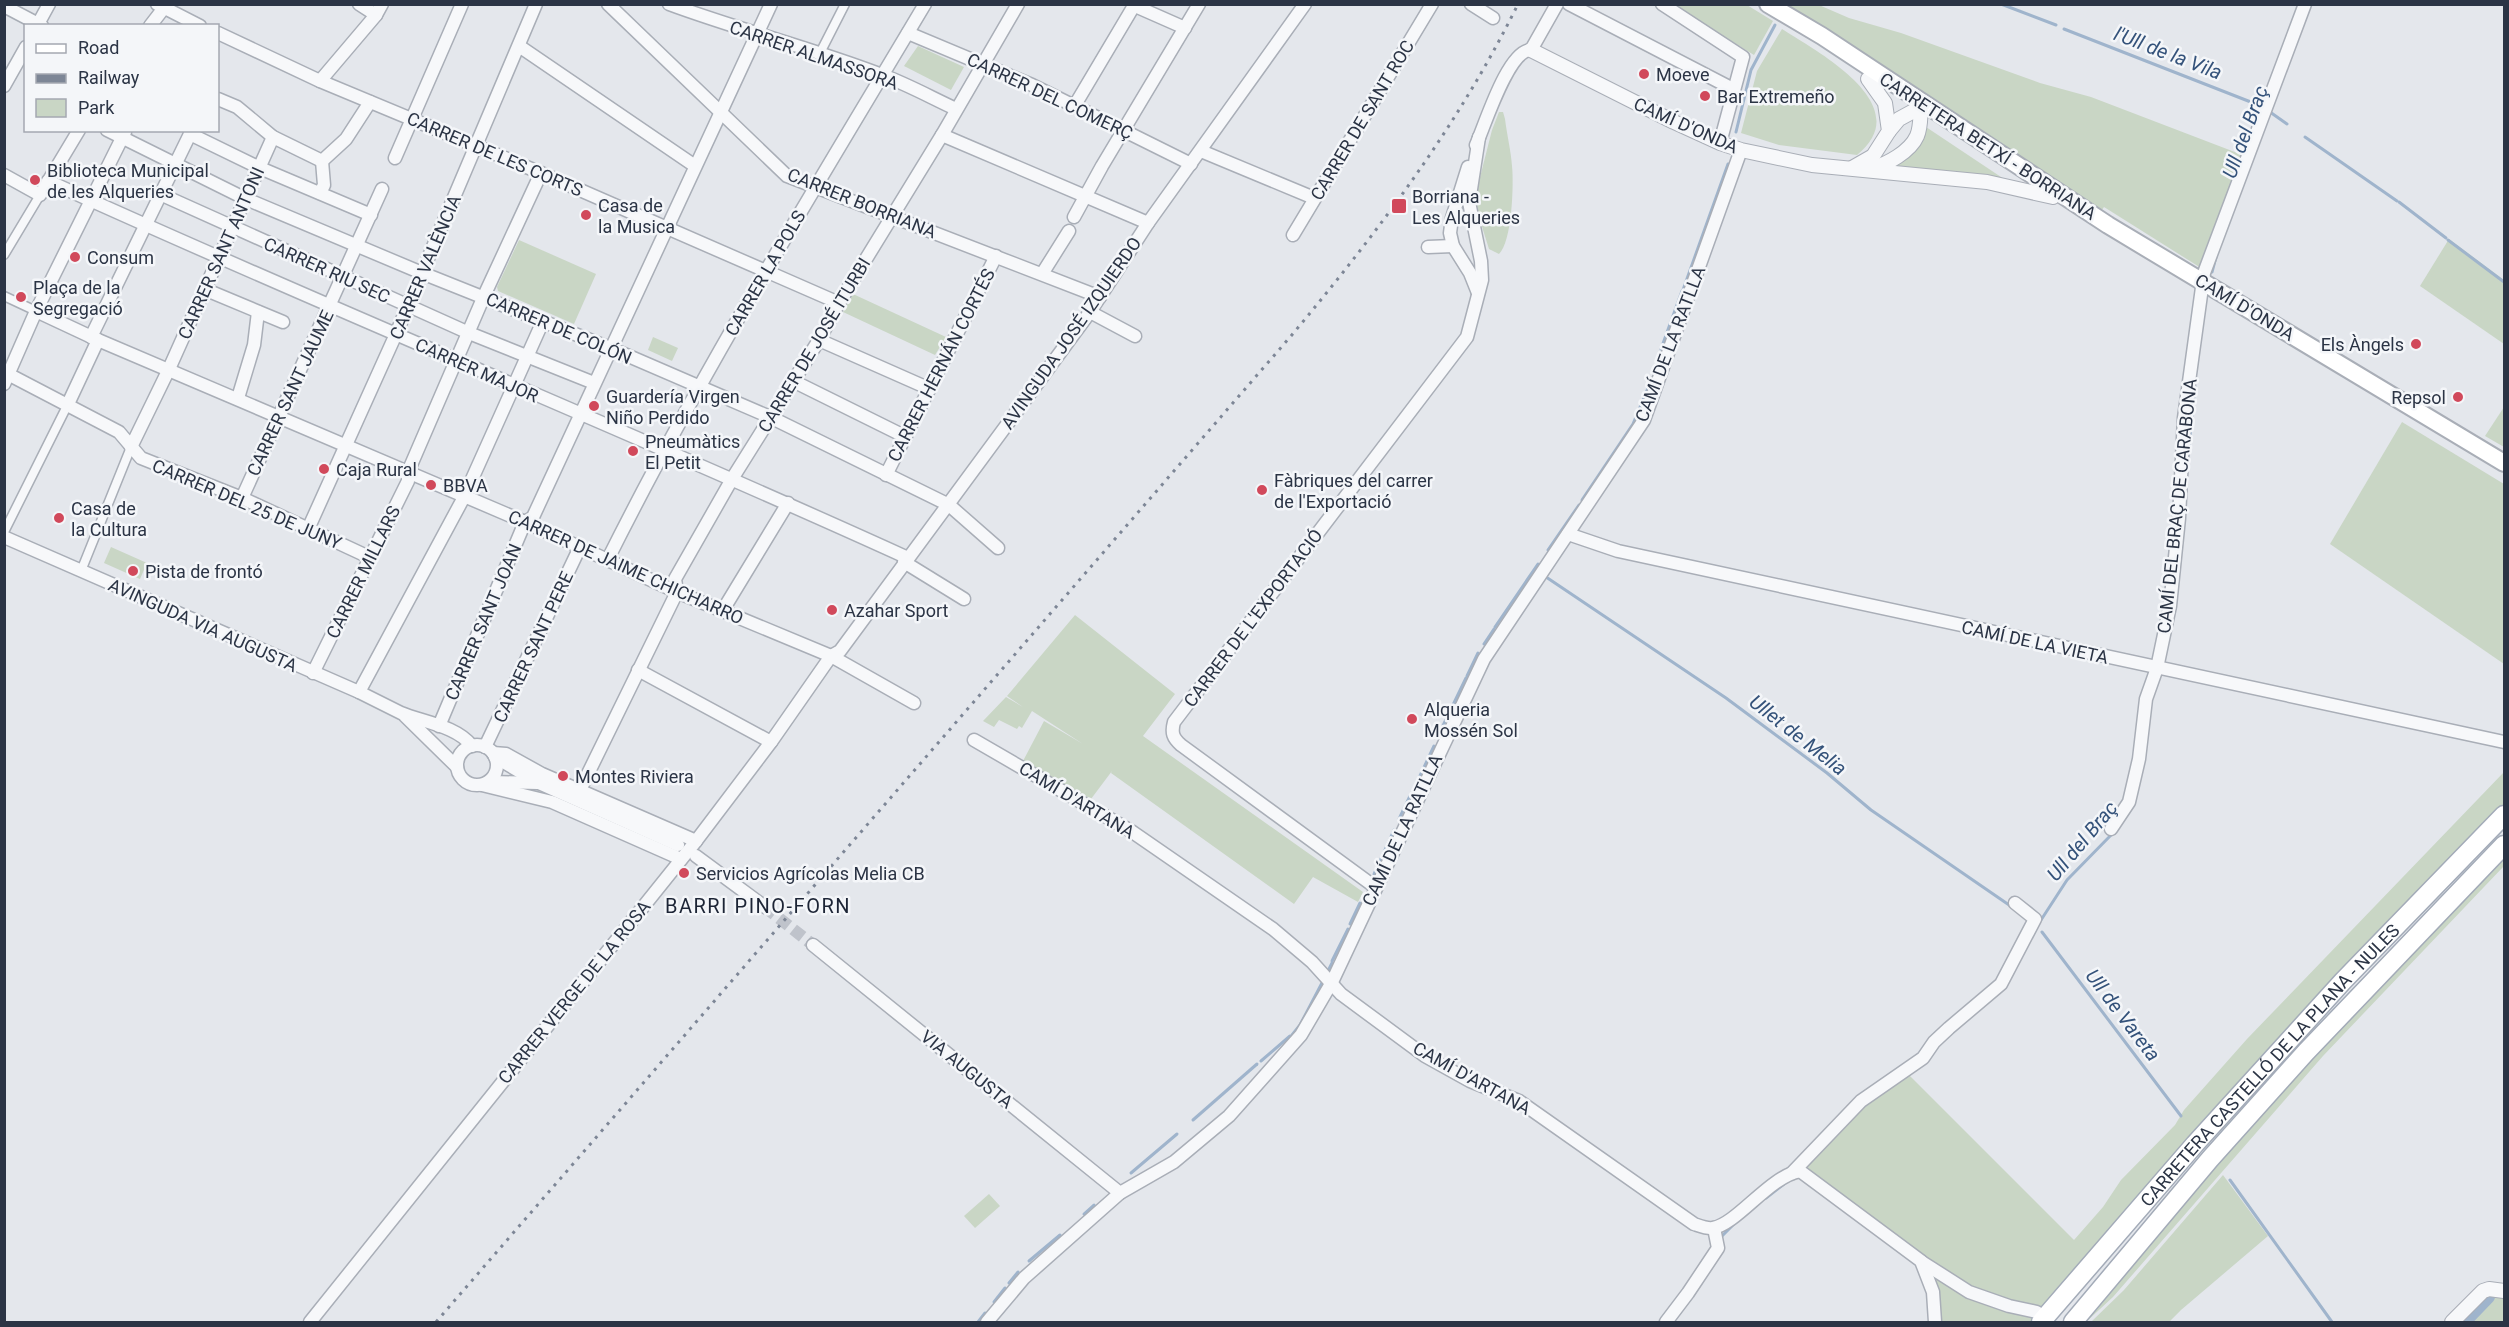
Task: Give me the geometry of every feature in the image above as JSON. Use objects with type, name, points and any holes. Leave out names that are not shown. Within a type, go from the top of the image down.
[{"type":"main road","name":"CARRETERA BETXÍ - BORRIANA","points":[[1768,4],[1860,61],[2108,225]]},
{"type":"main road","name":"CARRETERA BETXÍ - BORRIANA","points":[[1796,21],[1868,79],[2052,197],[2108,225]]},
{"type":"main road","name":"CAMÍ D'ONDA","points":[[2108,225],[2505,463]]},
{"type":"main road","name":"CARRETERA CASTELLÓ DE LA PLANA - NULES","points":[[2039,1317],[2343,981],[2505,815]]},
{"type":"main road","name":"CARRETERA CASTELLÓ DE LA PLANA - NULES","points":[[2073,1323],[2210,1159],[2306,1052],[2505,845]]},
{"type":"street","points":[[39,24],[49,4]]},
{"type":"street","points":[[320,81],[379,10],[359,4]]},
{"type":"street","points":[[395,158],[462,4]]},
{"type":"street","name":"CARRER VALÈNCIA","points":[[309,527],[396,334],[536,4]]},
{"type":"street","name":"CARRER BORRIANA","points":[[608,4],[787,176],[1100,297]]},
{"type":"street","name":"CARRER ALMASSORA","points":[[669,4],[692,8],[756,35],[820,53],[883,75],[956,109]]},
{"type":"street","name":"CARRER SANT JOAN","points":[[439,726],[525,522],[533,516],[771,4]]},
{"type":"street","points":[[820,53],[845,4]]},
{"type":"street","name":"CARRER LA POLS","points":[[608,559],[665,450],[766,271],[925,4]]},
{"type":"street","name":"CARRER DE JOSÉ ITURBI","points":[[580,790],[677,592],[675,579],[732,479],[819,340],[1018,4]]},
{"type":"street","points":[[1074,217],[1199,4]]},
{"type":"street","name":"AVINGUDA JOSÉ IZQUIERDO","points":[[831,656],[840,651],[949,505],[1100,297],[1148,223],[1305,4]]},
{"type":"street","name":"CARRER DE SANT ROC","points":[[1293,235],[1432,4]]},
{"type":"street","points":[[1471,4],[1492,18]]},
{"type":"street","points":[[1478,288],[1455,250],[1450,230],[1452,218],[1487,116],[1516,57],[1525,50],[1531,50],[1557,4]]},
{"type":"street","points":[[1569,4],[1733,89]]},
{"type":"street","points":[[1662,4],[1743,57],[1720,143]]},
{"type":"street","name":"CAMÍ DEL BRAÇ DE CARABONA","points":[[2111,829],[2129,802],[2139,759],[2146,699],[2157,668],[2170,606],[2179,518],[2184,418],[2202,282],[2245,159],[2305,4]]},
{"type":"street","points":[[1075,105],[1135,5],[1185,28]]},
{"type":"street","points":[[151,24],[163,6],[196,24]]},
{"type":"street","points":[[7,9],[37,24]]},
{"type":"street","name":"CARRER DE LES CORTS","points":[[219,33],[320,81],[477,145],[840,303]]},
{"type":"street","name":"CARRER DEL COMERÇ","points":[[908,33],[984,63],[1075,105],[1191,164]]},
{"type":"street","points":[[519,46],[695,166]]},
{"type":"street","name":"CAMÍ D'ONDA","points":[[1531,50],[1720,143],[1741,150],[1804,164],[1986,182],[2052,197]]},
{"type":"street","points":[[4,86],[24,51]]},
{"type":"street","points":[[1860,61],[1865,70],[1919,110],[1983,148],[2007,158]]},
{"type":"street","points":[[1868,79],[1885,103],[1889,131]]},
{"type":"street","points":[[219,99],[237,107],[273,137],[322,161]]},
{"type":"street","points":[[322,161],[346,139],[370,102]]},
{"type":"street","points":[[1851,169],[1873,156],[1899,119],[1919,110]]},
{"type":"street","points":[[1869,169],[1884,164],[1910,147],[1918,135],[1919,110]]},
{"type":"street","points":[[6,250],[78,132]]},
{"type":"street","points":[[4,532],[68,404],[94,338],[145,225],[191,132],[260,168],[371,215]]},
{"type":"street","points":[[6,377],[36,311],[124,134]]},
{"type":"street","name":"CARRER DE COLÓN","points":[[124,134],[176,164],[246,199],[422,273],[610,348],[770,417],[949,505],[998,548]]},
{"type":"street","points":[[942,135],[1148,223]]},
{"type":"street","name":"CARRER SANT ANTONI","points":[[131,447],[169,369],[273,137]]},
{"type":"street","points":[[1478,288],[1482,270],[1471,218],[1470,192],[1479,137]]},
{"type":"street","name":"CAMÍ DE LA RATLLA","points":[[987,1323],[1023,1278],[1120,1193],[1173,1162],[1228,1116],[1301,1035],[1332,982],[1484,659],[1644,420],[1741,150]]},
{"type":"street","points":[[1201,151],[1314,198]]},
{"type":"street","points":[[320,193],[324,185],[322,161]]},
{"type":"street","name":"CARRER MILLARS","points":[[313,673],[408,481],[408,472],[484,296],[541,173]]},
{"type":"street","points":[[4,175],[40,195]]},
{"type":"street","name":"CARRER MAJOR","points":[[48,181],[515,387],[788,503],[906,560],[964,599]]},
{"type":"street","name":"CARRER SANT JAUME","points":[[242,498],[382,189]]},
{"type":"street","name":"CARRER RIU SEC","points":[[160,194],[469,333],[594,383]]},
{"type":"street","points":[[1452,218],[1460,216],[1471,218]]},
{"type":"street","points":[[1042,274],[1069,231]]},
{"type":"street","points":[[1428,247],[1455,250],[1466,258],[1479,251]]},
{"type":"street","name":"CARRER HERNÁN CORTÉS","points":[[886,475],[996,256]]},
{"type":"street","name":"CARRER DE L'EXPORTACIÓ","points":[[1375,887],[1181,745],[1174,738],[1172,728],[1174,722],[1462,344],[1471,327],[1478,288]]},
{"type":"street","points":[[204,289],[283,322]]},
{"type":"street","points":[[4,296],[36,311]]},
{"type":"street","name":"CARRER DE JAIME CHICHARRO","points":[[36,311],[94,338],[525,522],[677,592],[831,656],[915,703]]},
{"type":"street","points":[[238,399],[254,345],[258,312]]},
{"type":"street","points":[[1089,312],[1135,336]]},
{"type":"street","points":[[359,692],[464,497],[543,321]]},
{"type":"street","points":[[819,340],[930,389]]},
{"type":"street","name":"CARRER DEL 25 DE JUNY","points":[[6,377],[68,404],[119,432],[141,458],[309,527],[371,558]]},
{"type":"street","points":[[793,381],[906,437]]},
{"type":"street","points":[[81,571],[131,447]]},
{"type":"street","points":[[723,610],[788,503]]},
{"type":"street","name":"CAMÍ DE LA VIETA","points":[[1568,534],[1618,551],[2505,742]]},
{"type":"street","name":"AVINGUDA VIA AUGUSTA","points":[[4,537],[359,692],[402,713],[439,726],[467,739],[472,746]]},
{"type":"street","name":"CARRER SANT PERE","points":[[491,752],[580,547]]},
{"type":"street","name":"CARRER VERGE DE LA ROSA","points":[[310,1323],[696,841],[771,742],[831,656]]},
{"type":"street","points":[[638,670],[771,742]]},
{"type":"street","name":"AVINGUDA VIA AUGUSTA","points":[[402,713],[457,767]]},
{"type":"street","name":"CAMÍ D'ARTANA","points":[[974,740],[1131,831],[1273,929],[1312,962],[1341,994],[1425,1056],[1470,1081],[1519,1101],[1694,1224],[1714,1228]]},
{"type":"street","points":[[539,783],[471,784],[461,778],[457,767],[458,758],[464,750],[472,746],[506,754],[542,774],[696,841]]},
{"type":"street","points":[[491,752],[539,783],[678,845]]},
{"type":"street","points":[[485,783],[496,771],[491,752]]},
{"type":"street","points":[[485,783],[552,802],[681,858]]},
{"type":"street","points":[[696,856],[765,907]]},
{"type":"street","points":[[1666,1323],[1689,1293],[1718,1248],[1714,1228],[1790,1174],[1862,1101],[1923,1058],[1934,1042],[2001,984],[2036,919],[2015,903]]},
{"type":"street","name":"VIA AUGUSTA","points":[[813,945],[1120,1193]]},
{"type":"street","points":[[1790,1174],[1800,1171],[1920,1261],[1970,1292],[2039,1317]]},
{"type":"street","points":[[1920,1261],[1933,1292],[1935,1323]]},
{"type":"street","points":[[2452,1323],[2483,1291],[2489,1289],[2505,1292]]},
{"type":"green space","points":[[1673,5],[1747,5],[1773,21],[1754,55]]},
{"type":"green space","points":[[1777,5],[1819,5],[1849,18],[1901,33],[2040,83],[2091,97],[2240,154],[2245,152],[2201,268],[2104,207],[2099,214]]},
{"type":"green space","points":[[1782,29],[1839,66],[1857,83],[1870,100],[1876,118],[1873,137],[1857,155],[1779,145],[1741,133],[1757,71]]},
{"type":"green space","points":[[918,46],[964,67],[951,90],[904,66]]},
{"type":"green space","points":[[1499,112],[1503,112],[1505,119],[1513,186],[1507,238],[1499,254],[1489,249],[1474,201],[1492,130]]},
{"type":"green space","points":[[1926,127],[2004,179],[1897,167],[1917,145]]},
{"type":"green space","points":[[2449,239],[2504,280],[2504,344],[2420,286]]},
{"type":"green space","points":[[519,240],[596,274],[574,324],[498,291],[497,287]]},
{"type":"green space","points":[[853,294],[946,337],[935,355],[843,312]]},
{"type":"green space","points":[[653,337],[678,348],[672,361],[648,350]]},
{"type":"green space","points":[[2504,407],[2504,447],[2485,436]]},
{"type":"green space","points":[[2402,422],[2504,484],[2504,664],[2330,544]]},
{"type":"green space","name":"Pista de frontó","points":[[111,547],[147,563],[140,579],[104,563]]},
{"type":"green space","points":[[1075,615],[1175,694],[1143,736],[1363,892],[1358,902],[1313,877],[1294,904],[1111,773],[1112,771],[1091,799],[1023,761],[1044,721],[1083,744],[1032,711],[1022,728],[1019,726],[1017,729],[999,720],[994,727],[983,721],[1006,697],[1023,707],[1007,696]]},
{"type":"green space","points":[[2504,772],[2504,806],[2458,853],[2031,1322],[1937,1322],[1928,1269],[1971,1291],[1799,1168],[1864,1102],[1908,1074],[2074,1240],[2103,1207],[2121,1180],[2175,1125],[2184,1110],[2247,1039]]},
{"type":"green space","points":[[2504,853],[2504,866],[2323,1056],[2113,1297],[2086,1322],[2079,1322],[2212,1165]]},
{"type":"green space","points":[[2223,1175],[2268,1236],[2169,1322],[2091,1322],[2124,1290]]},
{"type":"green space","points":[[989,1194],[1000,1206],[975,1228],[964,1216]]},
{"type":"green space","points":[[2495,1294],[2504,1298],[2504,1322],[2469,1322]]},
{"type":"waterway","name":"l'Ull de la Vila","points":[[2001,4],[2056,25]]},
{"type":"waterway","points":[[1736,132],[1751,70],[1775,25]]},
{"type":"waterway","name":"l'Ull de la Vila","points":[[2064,29],[2261,106]]},
{"type":"waterway","name":"l'Ull de la Vila","points":[[2270,112],[2287,124]]},
{"type":"waterway","name":"l'Ull de la Vila","points":[[2305,137],[2397,201]]},
{"type":"waterway","points":[[1683,290],[1728,164]]},
{"type":"waterway","name":"l'Ull de la Vila","points":[[2399,202],[2446,238]]},
{"type":"waterway","name":"l'Ull de la Vila","points":[[2448,240],[2504,282]]},
{"type":"waterway","name":"Ull del Braç","points":[[2212,272],[2216,257]]},
{"type":"waterway","points":[[1661,349],[1682,291]]},
{"type":"waterway","name":"Ull del Braç","points":[[2188,456],[2195,386]]},
{"type":"waterway","points":[[1582,500],[1633,424],[1648,388]]},
{"type":"waterway","points":[[1548,550],[1579,505]]},
{"type":"waterway","points":[[1495,627],[1538,564]]},
{"type":"waterway","name":"Ullet de Melia","points":[[1546,577],[1726,698],[1827,773],[1871,810],[2012,907]]},
{"type":"waterway","points":[[1484,644],[1494,629]]},
{"type":"waterway","points":[[1467,676],[1478,653]]},
{"type":"waterway","points":[[1438,736],[1466,678]]},
{"type":"waterway","points":[[1411,795],[1434,746]]},
{"type":"waterway","points":[[1399,819],[1410,796]]},
{"type":"waterway","points":[[1374,874],[1394,830]]},
{"type":"waterway","name":"Ull del Braç","points":[[2041,920],[2067,880],[2113,833]]},
{"type":"waterway","points":[[1350,924],[1360,903]]},
{"type":"waterway","points":[[1332,961],[1348,929]]},
{"type":"waterway","name":"Ull de Vareta","points":[[2042,932],[2181,1116]]},
{"type":"waterway","points":[[1329,969],[1332,963]]},
{"type":"waterway","points":[[1292,1035],[1300,1025],[1323,981]]},
{"type":"waterway","points":[[1261,1061],[1290,1036]]},
{"type":"waterway","points":[[1193,1120],[1257,1064]]},
{"type":"waterway","points":[[1131,1173],[1177,1134]]},
{"type":"waterway","name":"Ull de Vareta","points":[[2230,1180],[2332,1322]]},
{"type":"waterway","name":"Ull del Braç","points":[[1766,1198],[1784,1184]]},
{"type":"waterway","points":[[1084,1214],[1094,1205]]},
{"type":"waterway","name":"Ull del Braç","points":[[1721,1237],[1735,1223]]},
{"type":"waterway","points":[[1029,1261],[1060,1235]]},
{"type":"waterway","points":[[1009,1283],[1018,1272]]},
{"type":"waterway","points":[[994,1302],[1005,1288]]},
{"type":"waterway","points":[[2465,1322],[2489,1297]]},
{"type":"waterway","points":[[978,1322],[985,1313]]},
{"type":"tunnel","points":[[765,907],[813,945]]},
{"type":"railway","points":[[436,1322],[1291,336],[1355,257],[1415,177],[1469,93],[1518,4]]},
{"type":"place","name":"Moeve","points":[[1644,74]]},
{"type":"place","name":"Bar Extremeño","points":[[1705,96]]},
{"type":"place","name":"Biblioteca Municipal de les Alqueries","points":[[35,180]]},
{"type":"place","name":"Borriana - Les Alqueries","points":[[1399,206]]},
{"type":"place","name":"Casa de la Musica","points":[[586,215]]},
{"type":"place","name":"Consum","points":[[75,257]]},
{"type":"place","name":"Plaça de la Segregació","points":[[21,297]]},
{"type":"place","name":"Els Àngels","points":[[2416,344]]},
{"type":"place","name":"Repsol","points":[[2458,397]]},
{"type":"place","name":"Guardería Virgen Niño Perdido","points":[[594,406]]},
{"type":"place","name":"Pneumàtics El Petit","points":[[633,451]]},
{"type":"place","name":"Caja Rural","points":[[324,469]]},
{"type":"place","name":"BBVA","points":[[431,485]]},
{"type":"place","name":"Fàbriques del carrer de l'Exportació","points":[[1262,490]]},
{"type":"place","name":"Casa de la Cultura","points":[[59,518]]},
{"type":"place","name":"Pista de frontó","points":[[133,571]]},
{"type":"place","name":"Azahar Sport","points":[[832,610]]},
{"type":"place","name":"Alqueria Mossén Sol","points":[[1412,719]]},
{"type":"place","name":"Montes Riviera","points":[[563,776]]},
{"type":"place","name":"Servicios Agrícolas Melia CB","points":[[684,873]]},
{"type":"district","name":"BARRI PINO-FORN","points":[[758,906]]}]
